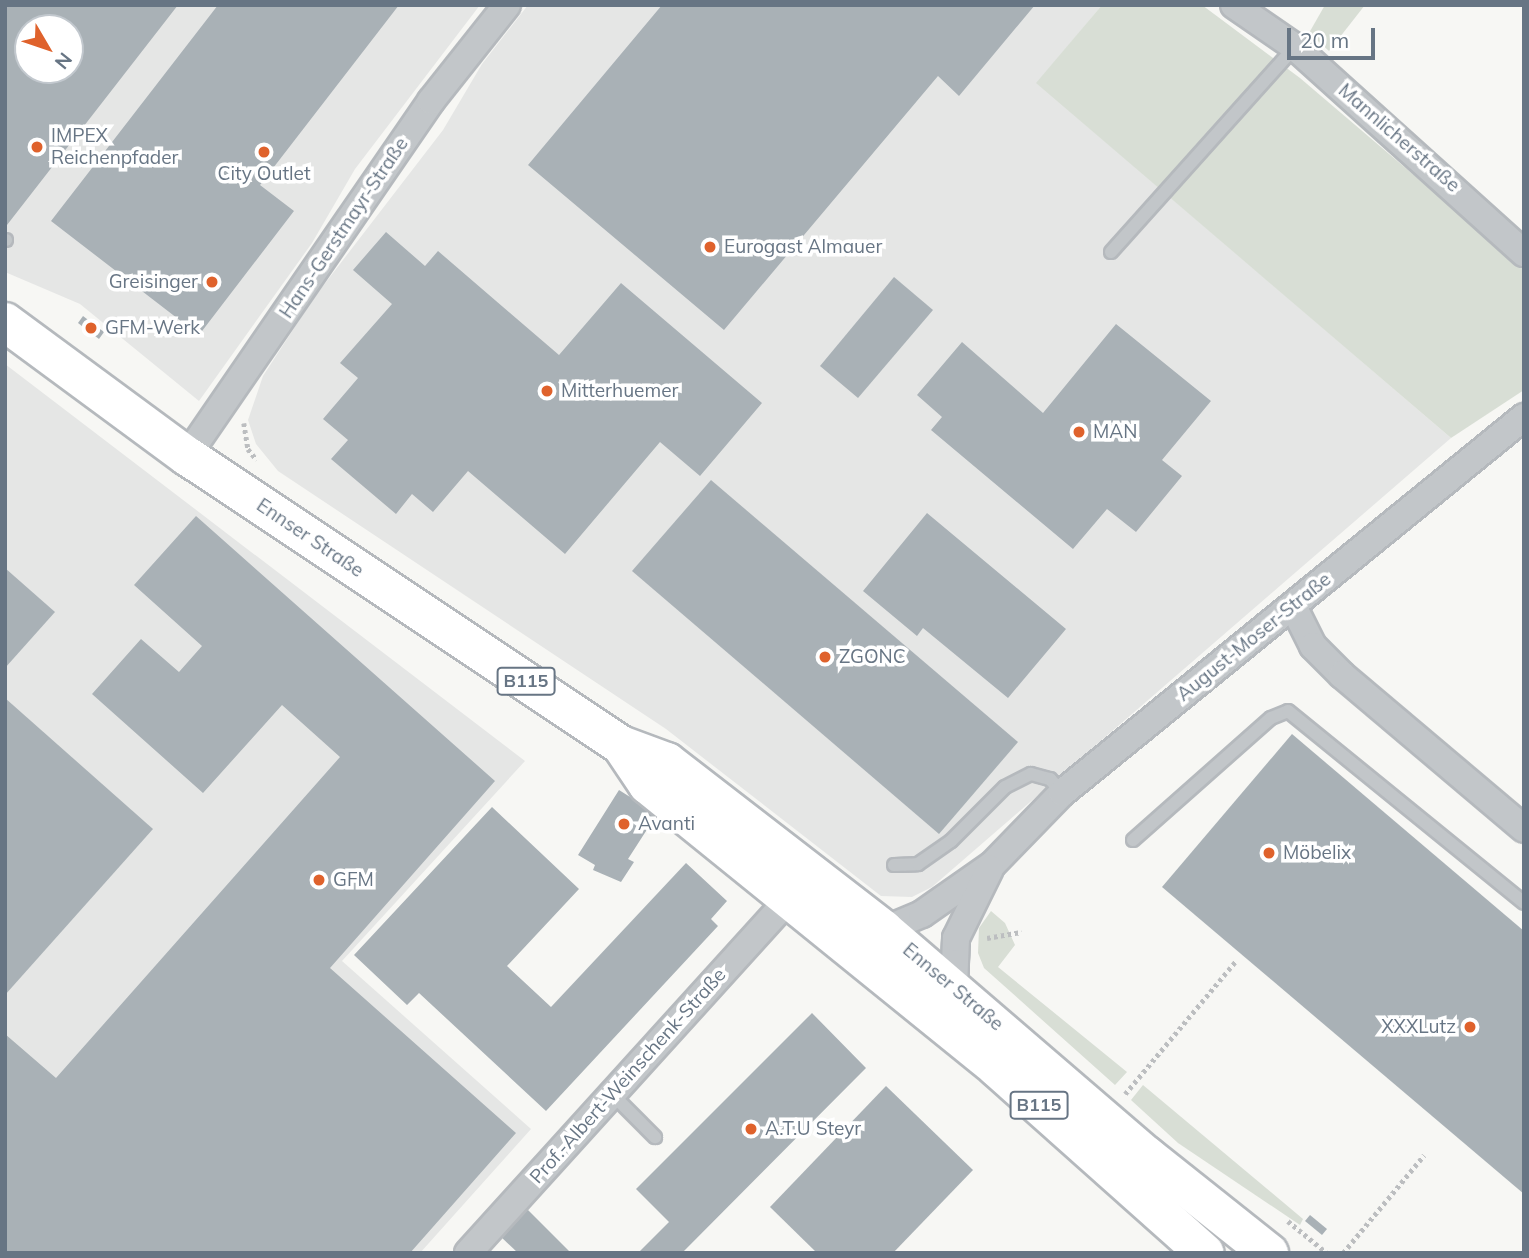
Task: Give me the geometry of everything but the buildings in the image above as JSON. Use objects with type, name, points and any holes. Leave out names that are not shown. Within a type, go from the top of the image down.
[{"type":"main road","name":"Ennser Straße","points":[[5,322],[187,456],[621,745],[667,762],[884,930],[1157,1164],[1269,1253]]},
{"type":"main road","name":"Ennser Straße","points":[[621,745],[648,785],[997,1068],[1206,1253]]},
{"type":"street","name":"Hans-Gerstmayr-Straße","points":[[187,456],[431,101],[507,5]]},
{"type":"street","name":"Mannlicherstraße","points":[[1234,5],[1295,47],[1524,253]]},
{"type":"street","name":"August-Moser-Straße","points":[[884,930],[922,915],[992,864],[1062,793],[1524,417]]},
{"type":"street","points":[[1293,606],[1313,646],[1342,675],[1524,829]]},
{"type":"street","name":"August-Moser-Straße","points":[[954,988],[956,938],[992,864]]},
{"type":"street","name":"Prof.-Albert-Weinschenk-Straße","points":[[468,1253],[789,900]]},
{"type":"lane","points":[[1111,251],[1295,47]]},
{"type":"lane","points":[[1133,841],[1271,718],[1288,711],[1524,903]]},
{"type":"lane","points":[[894,865],[918,864],[951,841],[1005,787],[1031,774],[1051,779],[1062,793]]},
{"type":"lane","points":[[611,1094],[655,1137]]},
{"type":"path","points":[[973,940],[1021,932]]},
{"type":"path","points":[[1120,1100],[1236,961]]},
{"type":"path","points":[[1343,1253],[1424,1155]]},
{"type":"shaded area","points":[[5,5],[480,5],[355,169],[312,243],[199,401],[80,304],[5,272]]},
{"type":"shaded area","points":[[528,5],[1102,5],[1037,83],[1451,438],[932,887],[912,897],[881,896],[666,729],[278,471],[256,444],[248,420],[263,376],[313,299],[443,130],[482,64]]},
{"type":"shaded area","points":[[1102,5],[1202,5],[1300,78],[1524,269],[1524,390],[1451,438],[1036,83]]},
{"type":"shaded area","points":[[1325,5],[1365,5],[1329,51],[1309,33]]},
{"type":"shaded area","name":"GFM","points":[[5,364],[525,761],[342,961],[531,1129],[420,1253],[5,1253]]},
{"type":"shaded area","points":[[991,911],[1005,923],[1015,945],[998,967],[1127,1072],[1115,1085],[984,968],[978,953],[979,928]]},
{"type":"shaded area","points":[[1143,1085],[1303,1219],[1300,1225],[1178,1143],[1131,1100]]},
{"type":"place","name":"IMPEX Reichenpfader","points":[[37,147]]},
{"type":"place","name":"City Outlet","points":[[264,152]]},
{"type":"place","name":"Eurogast Almauer","points":[[710,247]]},
{"type":"place","name":"Greisinger","points":[[212,282]]},
{"type":"place","name":"GFM-Werk","points":[[91,328]]},
{"type":"place","name":"Mitterhuemer","points":[[547,391]]},
{"type":"place","name":"MAN","points":[[1079,432]]},
{"type":"place","name":"ZGONC","points":[[825,657]]},
{"type":"place","name":"Avanti","points":[[624,824]]},
{"type":"place","name":"Möbelix","points":[[1269,853]]},
{"type":"place","name":"GFM","points":[[319,880]]},
{"type":"place","name":"XXXLutz","points":[[1470,1027]]},
{"type":"place","name":"A.T.U Steyr","points":[[751,1129]]}]
